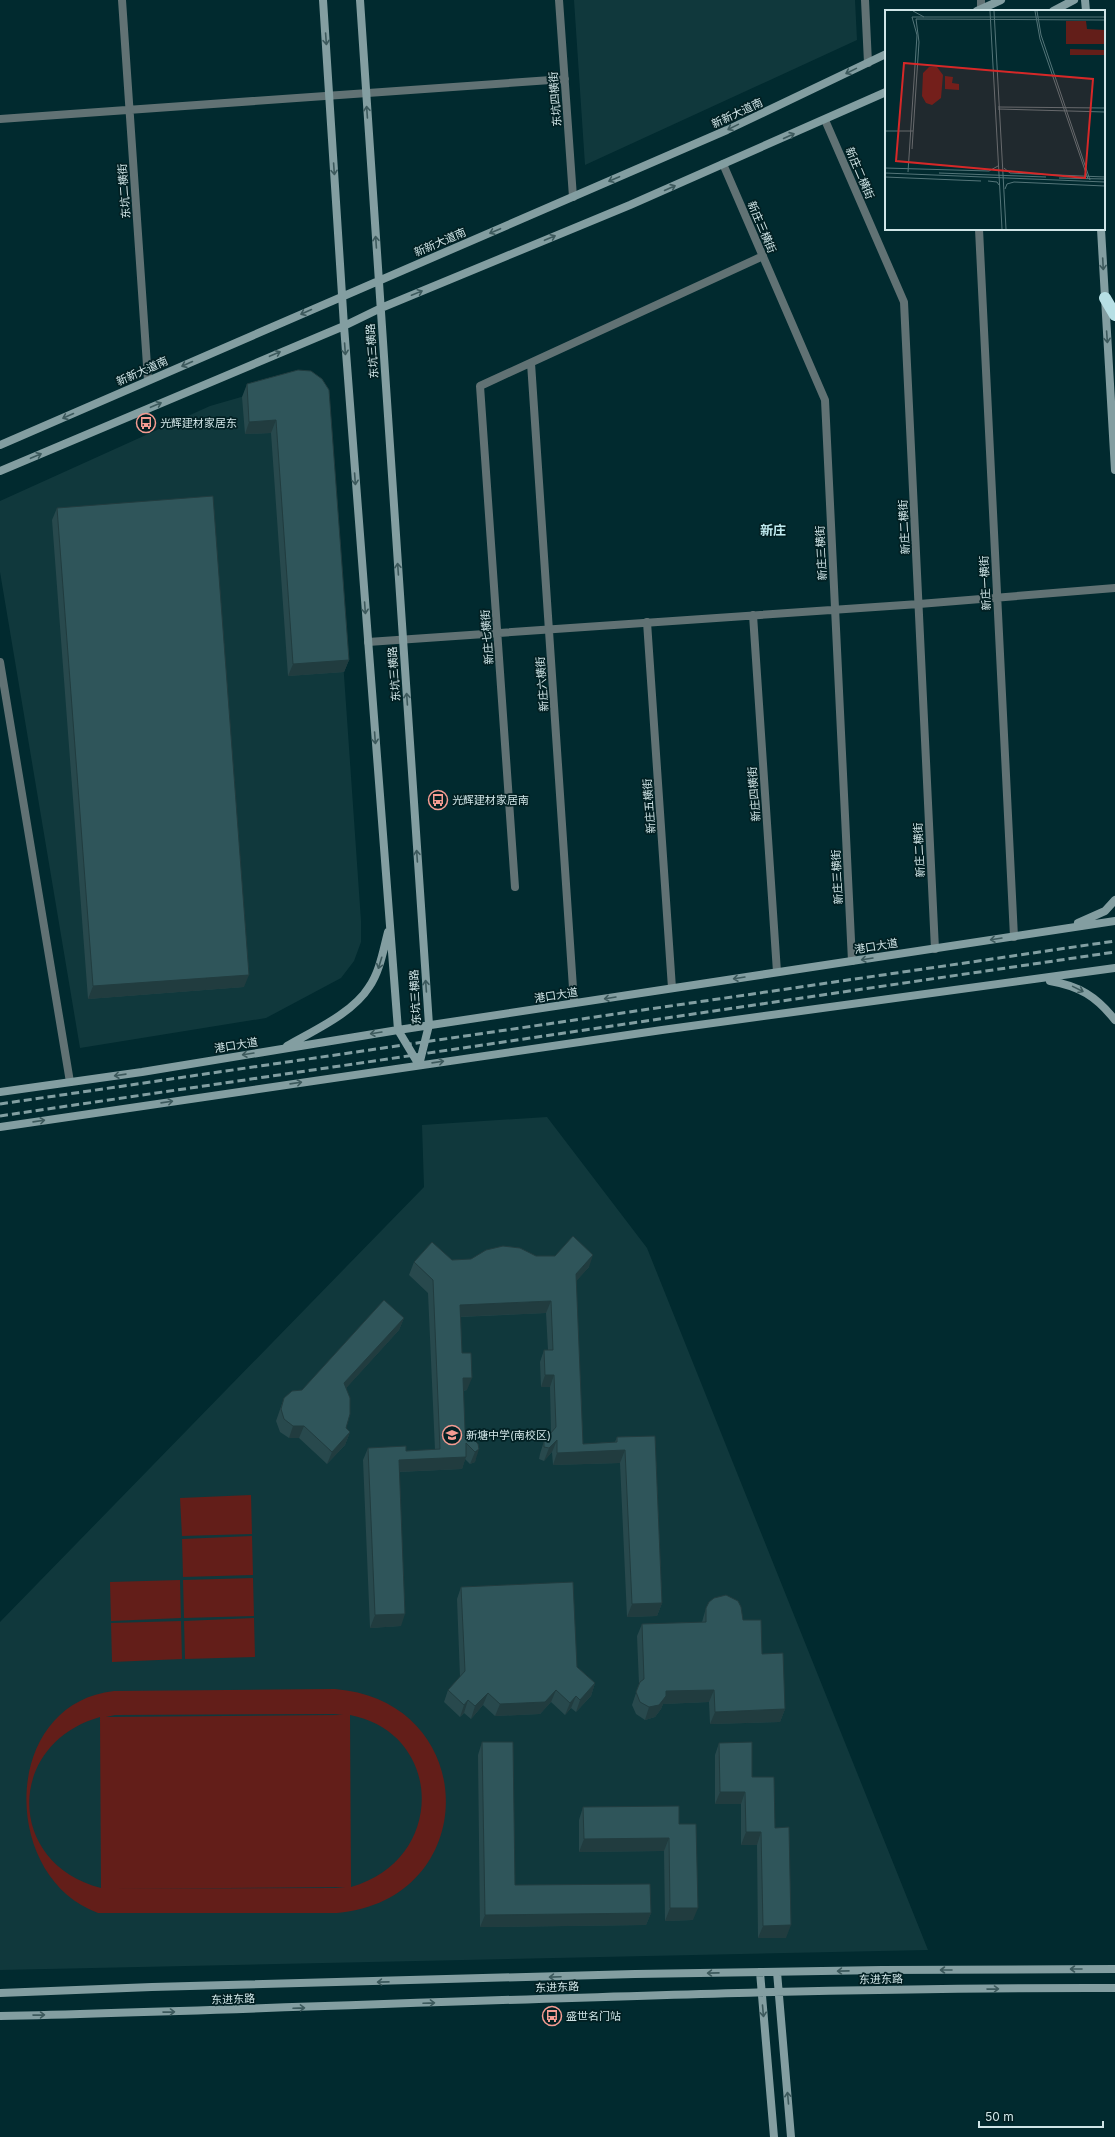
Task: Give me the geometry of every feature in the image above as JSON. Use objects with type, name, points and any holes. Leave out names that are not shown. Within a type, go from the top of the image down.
[{"type":"highway","points":[[1105,298],[1115,315]]},
{"type":"street","name":"东坑二横街","points":[[122,0],[148,380]]},
{"type":"street","name":"东坑三横路","points":[[323,0],[344,326],[398,1030],[419,1065]]},
{"type":"street","name":"东坑三横路","points":[[360,0],[429,1025],[419,1065]]},
{"type":"street","name":"东坑四横街","points":[[559,0],[573,197]]},
{"type":"street","points":[[865,0],[868,63]]},
{"type":"street","points":[[979,10],[981,0]]},
{"type":"street","points":[[979,10],[1001,0]]},
{"type":"street","points":[[1055,10],[1074,0]]},
{"type":"street","points":[[1085,0],[1086,10]]},
{"type":"street","name":"新新大道南","points":[[0,445],[727,130],[885,54]]},
{"type":"street","points":[[0,118],[565,79]]},
{"type":"street","points":[[0,471],[723,164],[885,92]]},
{"type":"street","name":"新庄二横街","points":[[825,120],[904,302],[935,948]]},
{"type":"street","name":"新庄三横街","points":[[723,164],[825,400],[852,961]]},
{"type":"street","name":"新庄一横街","points":[[979,230],[1014,936]]},
{"type":"street","points":[[1101,230],[1115,470]]},
{"type":"street","points":[[531,363],[763,256]]},
{"type":"street","name":"新庄七横街","points":[[515,887],[480,386],[531,363]]},
{"type":"street","name":"新庄六横街","points":[[531,363],[574,1003]]},
{"type":"street","points":[[368,642],[918,604],[1115,588]]},
{"type":"street","name":"新庄四横街","points":[[753,615],[778,972]]},
{"type":"street","name":"新庄五横街","points":[[647,622],[672,988]]},
{"type":"street","points":[[0,662],[70,1082]]},
{"type":"street","points":[[1062,929],[1105,911],[1115,900]]},
{"type":"street","name":"港口大道","points":[[0,1092],[1115,921]]},
{"type":"street","points":[[282,1049],[338,1016],[369,988],[379,967],[390,926]]},
{"type":"street","points":[[0,1127],[419,1065],[1041,980],[1115,968]]},
{"type":"street","points":[[1041,980],[1070,984],[1087,993],[1106,1008],[1115,1020]]},
{"type":"street","name":"东进东路","points":[[0,1993],[152,1987],[760,1972],[1115,1969]]},
{"type":"street","points":[[760,1972],[774,2137]]},
{"type":"street","points":[[777,1972],[791,2137]]},
{"type":"street","name":"东进东路","points":[[0,2016],[779,1992],[1115,1988]]},
{"type":"shaded area","points":[[574,0],[855,0],[857,40],[585,165]]},
{"type":"shaded area","points":[[294,382],[326,415],[361,921],[361,942],[354,961],[341,978],[266,1018],[80,1048],[0,572],[0,501],[210,406]]},
{"type":"shaded area","name":"新塘中学(南校区)","points":[[547,1117],[647,1248],[928,1950],[0,1970],[0,1622],[424,1187],[422,1125]]},
{"type":"shaded area","points":[[251,1495],[252,1534],[182,1536],[180,1498]]},
{"type":"shaded area","points":[[252,1536],[253,1575],[183,1577],[182,1539]]},
{"type":"shaded area","points":[[253,1578],[254,1616],[184,1618],[183,1580]]},
{"type":"shaded area","points":[[180,1580],[181,1618],[111,1621],[110,1582]]},
{"type":"shaded area","points":[[254,1618],[255,1657],[185,1659],[184,1621]]},
{"type":"shaded area","points":[[181,1621],[182,1659],[112,1662],[111,1623]]},
{"type":"shaded area","points":[[335,1689],[383,1702],[418,1727],[439,1762],[446,1801],[439,1840],[419,1874],[385,1900],[337,1913],[98,1913],[66,1894],[43,1865],[30,1831],[26,1794],[33,1758],[50,1726],[77,1703],[114,1691]],"holes":[[[334,1714],[343,1715],[106,1717],[115,1715]],[[350,1715],[381,1726],[403,1746],[417,1770],[422,1798],[418,1825],[405,1851],[382,1873],[351,1887]],[[100,1717],[101,1888],[70,1875],[47,1855],[34,1830],[29,1804],[34,1777],[47,1752],[69,1731]],[[345,1887],[336,1888],[108,1889]]]},
{"type":"building","points":[[298,370],[311,371],[322,379],[329,390],[349,660],[293,664],[276,420],[249,422],[247,384]]},
{"type":"building","points":[[213,496],[249,975],[93,986],[57,508]]},
{"type":"building","points":[[573,1236],[593,1255],[576,1274],[583,1444],[617,1442],[617,1437],[655,1436],[662,1603],[632,1604],[625,1450],[557,1453],[557,1440],[549,1448],[544,1447],[544,1441],[556,1427],[554,1375],[545,1375],[544,1350],[553,1350],[551,1301],[460,1305],[462,1353],[471,1353],[472,1378],[463,1378],[465,1430],[478,1444],[479,1449],[475,1452],[466,1443],[466,1457],[399,1460],[405,1614],[375,1615],[368,1448],[406,1446],[406,1451],[440,1449],[433,1280],[414,1262],[432,1242],[452,1260],[471,1259],[486,1250],[503,1246],[520,1248],[536,1256],[555,1256]]},
{"type":"building","points":[[384,1300],[404,1318],[344,1383],[350,1398],[350,1414],[346,1428],[350,1432],[332,1452],[304,1426],[293,1426],[284,1419],[281,1409],[284,1398],[292,1391],[302,1390]]},
{"type":"building","points":[[573,1582],[577,1667],[595,1683],[580,1700],[576,1696],[570,1703],[556,1690],[545,1702],[500,1704],[488,1693],[475,1706],[468,1700],[464,1705],[448,1690],[465,1671],[461,1587]]},
{"type":"building","points":[[726,1595],[738,1601],[741,1607],[743,1620],[761,1620],[762,1654],[783,1653],[785,1709],[715,1712],[714,1690],[666,1691],[666,1696],[659,1705],[649,1707],[640,1702],[636,1692],[640,1682],[644,1679],[642,1624],[706,1622],[706,1608],[709,1602],[714,1598]]},
{"type":"building","points":[[482,1742],[513,1742],[515,1885],[650,1884],[651,1913],[485,1915]]},
{"type":"building","points":[[752,1742],[752,1777],[774,1777],[775,1828],[789,1827],[791,1925],[763,1926],[761,1832],[746,1832],[745,1792],[720,1792],[719,1743]]},
{"type":"building","points":[[679,1806],[679,1824],[696,1824],[698,1908],[670,1908],[669,1838],[584,1839],[583,1807]]},
{"type":"railway","points":[[0,1104],[1115,941]]},
{"type":"railway","points":[[0,1116],[1115,952]]},
{"type":"place","name":"光辉建材家居东","points":[[146,423]]},
{"type":"place","name":"光辉建材家居南","points":[[438,800]]},
{"type":"place","name":"新塘中学(南校区)","points":[[452,1435]]},
{"type":"place","name":"盛世名门站","points":[[552,2016]]},
{"type":"district","name":"新庄","points":[[773,530]]}]
